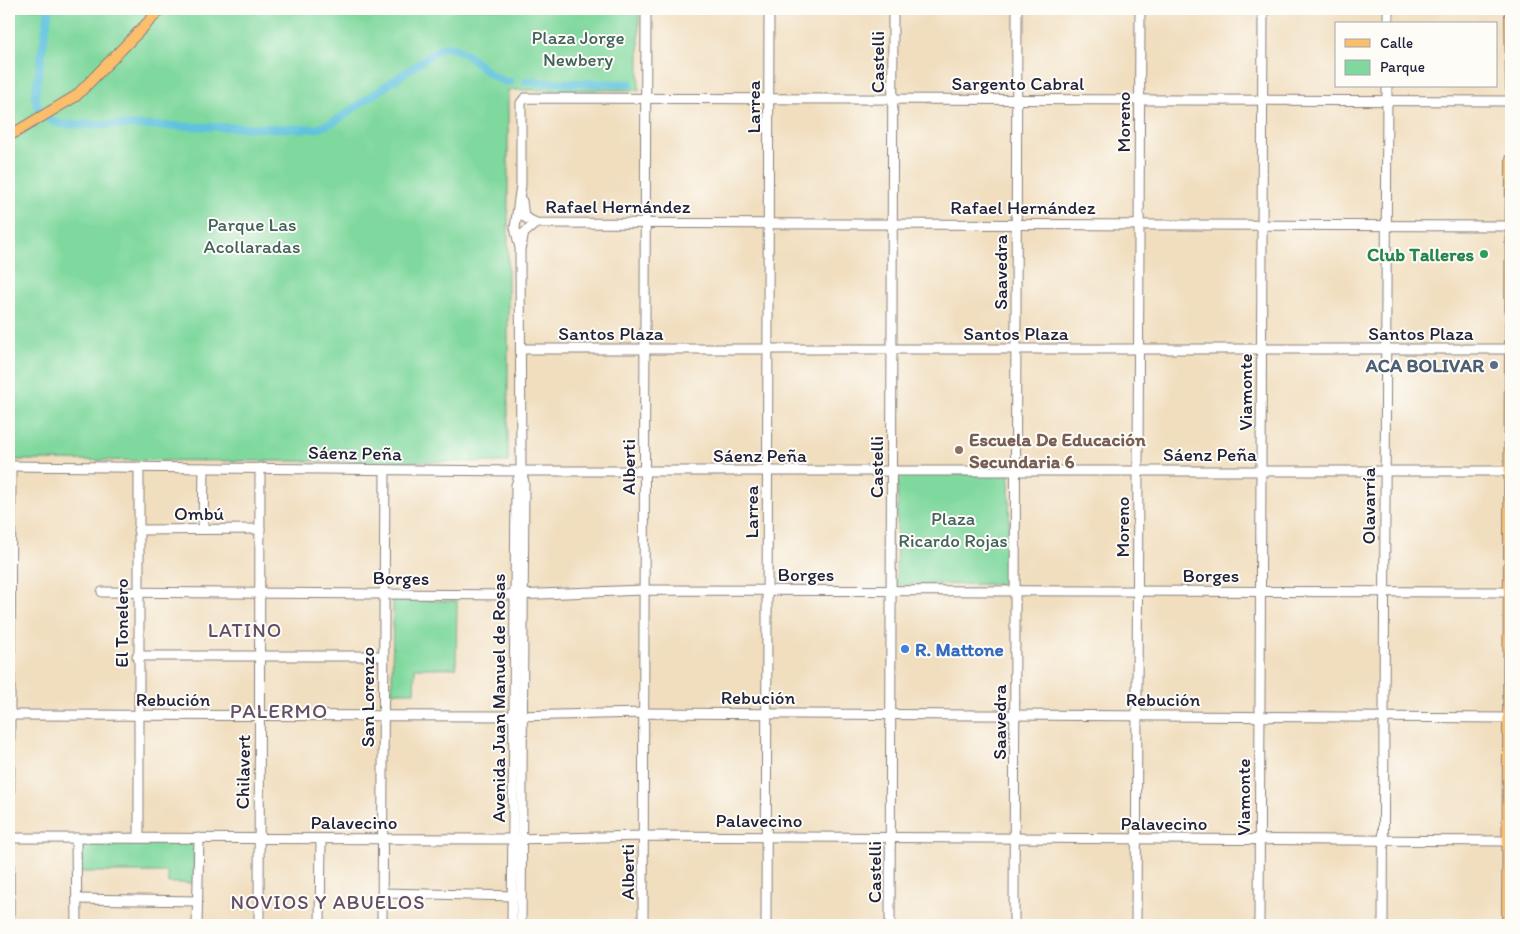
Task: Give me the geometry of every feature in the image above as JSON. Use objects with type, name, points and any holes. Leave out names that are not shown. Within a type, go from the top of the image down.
[{"type":"main road","points":[[9,136],[52,112],[88,86],[161,9]]},
{"type":"main road","points":[[1510,9],[1511,90]]},
{"type":"main road","points":[[1507,925],[1510,718],[1511,159]]},
{"type":"street","name":"Alberti","points":[[643,925],[646,9]]},
{"type":"street","name":"Larrea","points":[[766,925],[769,9]]},
{"type":"street","name":"Castelli","points":[[890,925],[893,9]]},
{"type":"street","name":"Saavedra","points":[[1014,925],[1017,9]]},
{"type":"street","name":"Moreno","points":[[1136,925],[1140,9]]},
{"type":"street","name":"Viamonte","points":[[1259,925],[1263,9]]},
{"type":"street","points":[[1388,9],[1388,22]]},
{"type":"street","name":"Olavarría","points":[[1383,925],[1387,88]]},
{"type":"street","name":"Sargento Cabral","points":[[525,98],[1511,101]]},
{"type":"street","name":"Avenida Juan Manuel de Rosas","points":[[512,925],[517,896],[519,594],[524,482],[521,471],[520,248],[515,228],[520,185],[521,103],[525,98]]},
{"type":"street","points":[[520,185],[524,217],[536,223],[524,233],[520,248]]},
{"type":"street","name":"Rafael Hernández","points":[[536,223],[768,222],[1511,226]]},
{"type":"street","name":"Santos Plaza","points":[[521,348],[1511,349]]},
{"type":"street","points":[[9,925],[10,466]]},
{"type":"street","name":"Sáenz Peña","points":[[10,466],[521,471],[1511,471]]},
{"type":"street","name":"El Tonelero","points":[[139,467],[137,592],[139,838]]},
{"type":"street","points":[[203,530],[204,468]]},
{"type":"street","name":"Chilavert","points":[[259,925],[260,468]]},
{"type":"street","name":"San Lorenzo","points":[[382,925],[385,470]]},
{"type":"street","name":"Ombú","points":[[138,530],[260,529]]},
{"type":"street","name":"Borges","points":[[102,592],[519,594],[644,590],[892,590],[1510,592]]},
{"type":"street","points":[[137,656],[260,654],[383,656]]},
{"type":"street","name":"Rebución","points":[[10,715],[518,716],[766,713],[1510,718]]},
{"type":"street","name":"Palavecino","points":[[10,838],[518,839],[643,836],[1509,841]]},
{"type":"street","points":[[76,838],[78,925]]},
{"type":"street","points":[[197,925],[199,838]]},
{"type":"street","points":[[320,925],[321,839]]},
{"type":"street","points":[[382,893],[517,896]]},
{"type":"street","name":"Avenida Juan Manuel de Rosas","points":[[517,896],[521,925]]},
{"type":"street","points":[[77,899],[197,901]]},
{"type":"green space","name":"Parque Las Acollaradas","points":[[9,9],[639,9],[639,90],[508,90],[508,462],[9,460]]},
{"type":"green space","name":"Plaza Ricardo Rojas","points":[[898,474],[1009,474],[1010,584],[896,585]]},
{"type":"green space","points":[[393,600],[457,601],[456,668],[415,668],[414,692],[392,692]]},
{"type":"green space","points":[[194,842],[194,883],[168,883],[167,872],[81,872],[81,843]]},
{"type":"waterway","points":[[49,9],[35,96],[37,106],[42,114],[49,120],[59,124],[316,129],[334,122],[441,48],[450,47],[467,55],[492,75],[510,82]]},
{"type":"waterway","points":[[526,82],[630,84]]},
{"type":"place","name":"Club Talleres","points":[[1484,254]]},
{"type":"place","name":"ACA BOLIVAR","points":[[1494,365]]},
{"type":"place","name":"Escuela De Educación Secundaria 6","points":[[959,450]]},
{"type":"place","name":"R. Mattone","points":[[905,649]]},
{"type":"district","name":"LATINO","points":[[245,630]]},
{"type":"district","name":"PALERMO","points":[[279,710]]},
{"type":"district","name":"NOVIOS Y ABUELOS","points":[[328,902]]},
{"type":"park label","name":"Plaza Jorge Newbery","points":[[578,48]]}]
